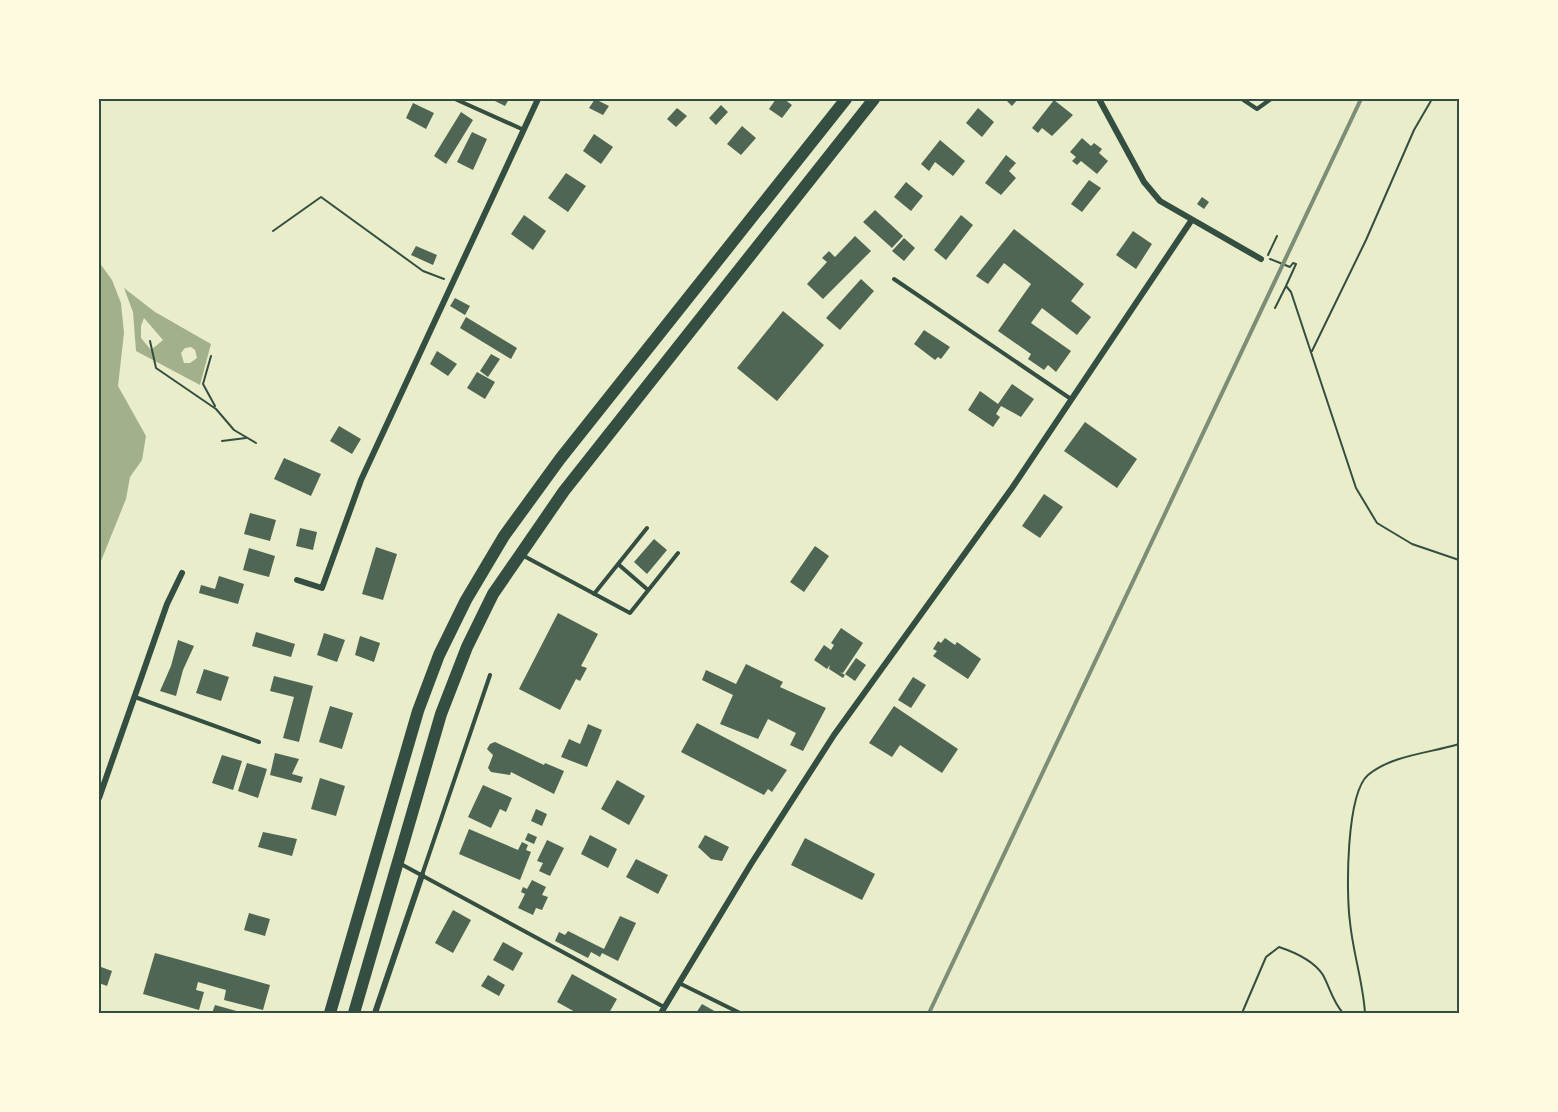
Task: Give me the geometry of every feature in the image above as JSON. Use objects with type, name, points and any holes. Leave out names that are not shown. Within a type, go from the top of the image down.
[{"type":"main road","points":[[330,1013],[418,711],[439,655],[470,591],[504,536],[560,459],[846,99]]},
{"type":"main road","points":[[354,1013],[441,714],[466,647],[493,594],[519,553],[564,491],[874,99]]},
{"type":"street","points":[[297,580],[322,588],[361,480],[538,99]]},
{"type":"street","points":[[1101,100],[1144,182],[1160,201],[1191,221],[1261,259]]},
{"type":"street","points":[[663,1010],[785,809],[834,735],[1012,488],[1191,221]]},
{"type":"street","points":[[99,798],[167,604],[182,573]]},
{"type":"street","points":[[375,1013],[422,875]]},
{"type":"lane","points":[[455,99],[524,130]]},
{"type":"lane","points":[[1242,99],[1257,109],[1271,99]]},
{"type":"lane","points":[[894,279],[1071,399]]},
{"type":"lane","points":[[594,594],[647,528]]},
{"type":"lane","points":[[519,553],[630,613],[678,553]]},
{"type":"lane","points":[[618,564],[648,590]]},
{"type":"lane","points":[[422,875],[490,675]]},
{"type":"lane","points":[[135,698],[259,742]]},
{"type":"lane","points":[[398,862],[663,1010]]},
{"type":"lane","points":[[679,983],[740,1013]]},
{"type":"path","points":[[1312,351],[1351,273],[1414,129],[1432,99]]},
{"type":"path","points":[[273,231],[321,197],[423,271],[454,283]]},
{"type":"path","points":[[1275,308],[1296,264],[1293,263],[1290,267],[1271,257],[1269,261],[1266,260],[1277,236]]},
{"type":"path","points":[[1286,286],[1292,292],[1356,488],[1377,523],[1412,544],[1459,560]]},
{"type":"path","points":[[151,343],[156,368],[216,409]]},
{"type":"path","points":[[211,356],[203,384],[216,409],[234,430],[256,443]]},
{"type":"path","points":[[222,441],[248,439]]},
{"type":"path","points":[[1365,1013],[1363,987],[1349,922],[1352,808],[1358,788],[1368,776],[1387,764],[1459,744]]},
{"type":"path","points":[[1242,1013],[1266,957],[1279,947],[1297,953],[1322,974],[1337,1006],[1343,1013]]},
{"type":"shaded area","points":[[99,262],[112,280],[121,303],[124,333],[118,386],[146,436],[142,460],[130,477],[126,499],[99,566]]},
{"type":"shaded area","points":[[124,288],[155,312],[211,344],[200,385],[136,351],[133,312]],"holes":[[[144,318],[163,340],[151,350],[141,338]],[[191,347],[195,350],[197,358],[190,363],[184,363],[181,353],[185,348]]]},
{"type":"building","points":[[491,99],[509,99],[505,106]]},
{"type":"building","points":[[595,99],[609,106],[603,115],[589,108]]},
{"type":"building","points":[[776,99],[784,99],[792,105],[782,118],[769,109]]},
{"type":"building","points":[[1005,99],[1018,99],[1012,106]]},
{"type":"building","points":[[1054,100],[1073,115],[1052,136],[1042,128],[1038,133],[1032,128]]},
{"type":"building","points":[[413,103],[434,113],[426,129],[406,118]]},
{"type":"building","points":[[721,105],[728,112],[716,125],[709,118]]},
{"type":"building","points":[[677,108],[687,116],[676,127],[667,119]]},
{"type":"building","points":[[978,108],[994,122],[982,137],[966,123]]},
{"type":"building","points":[[461,112],[473,120],[446,164],[434,156]]},
{"type":"building","points":[[742,126],[756,138],[741,155],[727,144]]},
{"type":"building","points":[[472,132],[487,139],[473,170],[457,162]]},
{"type":"building","points":[[594,134],[613,147],[601,164],[583,151]]},
{"type":"building","points":[[1082,138],[1091,146],[1094,143],[1102,149],[1099,153],[1108,161],[1097,174],[1081,161],[1077,165],[1072,161],[1076,157],[1070,152]]},
{"type":"building","points":[[940,140],[965,161],[953,176],[935,162],[929,171],[921,164]]},
{"type":"building","points":[[1006,155],[1016,163],[1009,171],[1016,178],[1001,195],[985,183]]},
{"type":"building","points":[[566,173],[586,186],[568,212],[548,198]]},
{"type":"building","points":[[1089,180],[1101,188],[1082,212],[1071,204]]},
{"type":"building","points":[[906,182],[923,196],[911,211],[894,197]]},
{"type":"building","points":[[1202,197],[1209,202],[1204,209],[1197,204]]},
{"type":"building","points":[[875,210],[903,236],[892,248],[863,222]]},
{"type":"building","points":[[524,215],[546,231],[533,250],[511,234]]},
{"type":"building","points":[[961,215],[973,225],[946,260],[934,250]]},
{"type":"building","points":[[1014,229],[1084,284],[1071,301],[1091,317],[1077,335],[1042,308],[1031,323],[1071,351],[1056,372],[1048,365],[1044,370],[1028,359],[1031,354],[998,331],[1031,284],[1004,263],[988,284],[976,276]]},
{"type":"building","points":[[1133,231],[1152,244],[1136,269],[1116,255]]},
{"type":"building","points":[[855,236],[871,251],[823,299],[807,284],[827,262],[822,258],[829,251],[835,257]]},
{"type":"building","points":[[904,238],[915,248],[904,261],[892,251]]},
{"type":"building","points":[[416,246],[437,255],[433,265],[411,255]]},
{"type":"building","points":[[861,279],[874,291],[840,330],[826,318]]},
{"type":"building","points":[[455,298],[470,306],[465,315],[450,306]]},
{"type":"building","points":[[783,311],[824,345],[777,401],[737,368]]},
{"type":"building","points":[[466,317],[517,348],[511,359],[460,328]]},
{"type":"building","points":[[924,330],[950,347],[941,359],[938,357],[935,360],[914,344]]},
{"type":"building","points":[[437,351],[457,364],[448,376],[430,364]]},
{"type":"building","points":[[491,354],[500,359],[488,377],[480,371]]},
{"type":"building","points":[[477,372],[495,382],[485,399],[467,388]]},
{"type":"building","points":[[1012,384],[1034,399],[1021,417],[1001,406],[996,414],[1000,417],[993,427],[968,410],[980,391],[998,404]]},
{"type":"building","points":[[1085,422],[1137,459],[1117,488],[1064,451]]},
{"type":"building","points":[[339,426],[361,439],[352,454],[330,441]]},
{"type":"building","points":[[284,458],[321,474],[311,496],[274,479]]},
{"type":"building","points":[[1044,494],[1063,507],[1040,538],[1022,526]]},
{"type":"building","points":[[250,513],[276,520],[270,541],[244,534]]},
{"type":"building","points":[[300,528],[317,532],[313,550],[296,546]]},
{"type":"building","points":[[654,539],[667,550],[647,574],[634,562]]},
{"type":"building","points":[[815,546],[829,556],[804,592],[790,582]]},
{"type":"building","points":[[376,547],[397,554],[383,600],[362,594]]},
{"type":"building","points":[[249,548],[275,556],[269,577],[243,570]]},
{"type":"building","points":[[219,576],[244,584],[238,604],[199,593],[201,585],[215,589]]},
{"type":"building","points":[[558,613],[598,634],[581,666],[587,668],[580,681],[576,679],[560,710],[519,689]]},
{"type":"building","points":[[841,628],[863,643],[843,673],[840,672],[845,675],[843,678],[829,669],[830,665],[827,669],[814,660],[824,645],[831,650],[834,645],[831,643]]},
{"type":"building","points":[[256,632],[295,644],[291,657],[252,646]]},
{"type":"building","points":[[324,633],[345,640],[337,662],[317,655]]},
{"type":"building","points":[[360,636],[380,643],[374,662],[355,655]]},
{"type":"building","points":[[945,638],[955,645],[957,642],[981,659],[968,679],[933,656],[937,651],[933,649],[938,641],[941,643]]},
{"type":"building","points":[[178,640],[194,646],[183,670],[176,696],[160,691],[171,666]]},
{"type":"building","points":[[856,658],[866,665],[855,681],[845,674]]},
{"type":"building","points":[[746,664],[783,682],[780,687],[826,708],[803,751],[790,745],[796,733],[768,719],[758,739],[720,724],[733,695],[702,680],[706,670],[736,684]]},
{"type":"building","points":[[204,669],[229,677],[221,701],[196,693]]},
{"type":"building","points":[[274,676],[313,686],[299,742],[283,738],[294,697],[270,691]]},
{"type":"building","points":[[913,677],[926,685],[911,708],[898,700]]},
{"type":"building","points":[[330,706],[353,713],[342,749],[319,742]]},
{"type":"building","points":[[894,706],[958,749],[942,773],[900,745],[892,757],[869,743]]},
{"type":"building","points":[[697,723],[787,770],[772,792],[768,789],[764,795],[681,752]]},
{"type":"building","points":[[588,724],[602,730],[587,767],[561,757],[569,739],[580,744]]},
{"type":"building","points":[[495,742],[544,765],[545,763],[564,771],[554,794],[511,772],[510,775],[491,772],[488,768],[493,755],[487,749]]},
{"type":"building","points":[[275,753],[299,759],[292,774],[303,777],[301,783],[270,775]]},
{"type":"building","points":[[222,755],[242,761],[233,790],[212,783]]},
{"type":"building","points":[[247,763],[267,769],[258,798],[238,791]]},
{"type":"building","points":[[320,778],[345,786],[336,816],[311,809]]},
{"type":"building","points":[[617,780],[645,796],[629,825],[601,809]]},
{"type":"building","points":[[483,785],[512,798],[506,812],[500,809],[491,828],[468,817]]},
{"type":"building","points":[[536,809],[547,814],[542,826],[531,821]]},
{"type":"building","points":[[469,829],[518,850],[522,842],[528,845],[526,850],[531,852],[520,880],[459,854]]},
{"type":"building","points":[[263,832],[297,839],[292,856],[258,847]]},
{"type":"building","points":[[528,833],[537,837],[534,844],[525,840]]},
{"type":"building","points":[[590,835],[617,849],[608,868],[581,854]]},
{"type":"building","points":[[705,835],[729,847],[722,861],[711,859],[698,847]]},
{"type":"building","points":[[805,838],[875,874],[862,900],[791,865]]},
{"type":"building","points":[[547,840],[564,848],[550,876],[539,871],[543,863],[537,861]]},
{"type":"building","points":[[636,859],[668,875],[658,894],[626,877]]},
{"type":"building","points":[[532,880],[546,887],[542,895],[548,897],[542,910],[536,908],[533,915],[518,908],[525,894],[521,892],[523,887],[527,889]]},
{"type":"building","points":[[453,910],[471,920],[453,953],[435,943]]},
{"type":"building","points":[[249,913],[270,919],[265,936],[244,930]]},
{"type":"building","points":[[620,916],[636,923],[618,961],[602,953],[600,957],[591,952],[588,958],[555,941],[559,932],[565,935],[568,931],[604,949]]},
{"type":"building","points":[[503,942],[523,953],[513,971],[493,960]]},
{"type":"building","points":[[155,953],[270,985],[263,1010],[224,1000],[226,990],[198,982],[196,990],[204,992],[199,1010],[143,994]]},
{"type":"building","points":[[101,967],[112,971],[107,986],[99,983]]},
{"type":"building","points":[[572,974],[617,999],[609,1013],[577,1013],[557,1002]]},
{"type":"building","points":[[488,975],[505,985],[499,996],[481,986]]},
{"type":"building","points":[[702,1004],[718,1013],[696,1013]]},
{"type":"building","points":[[215,1005],[240,1012],[212,1013]]},
{"type":"railway","points":[[929,1013],[1361,99]]}]
